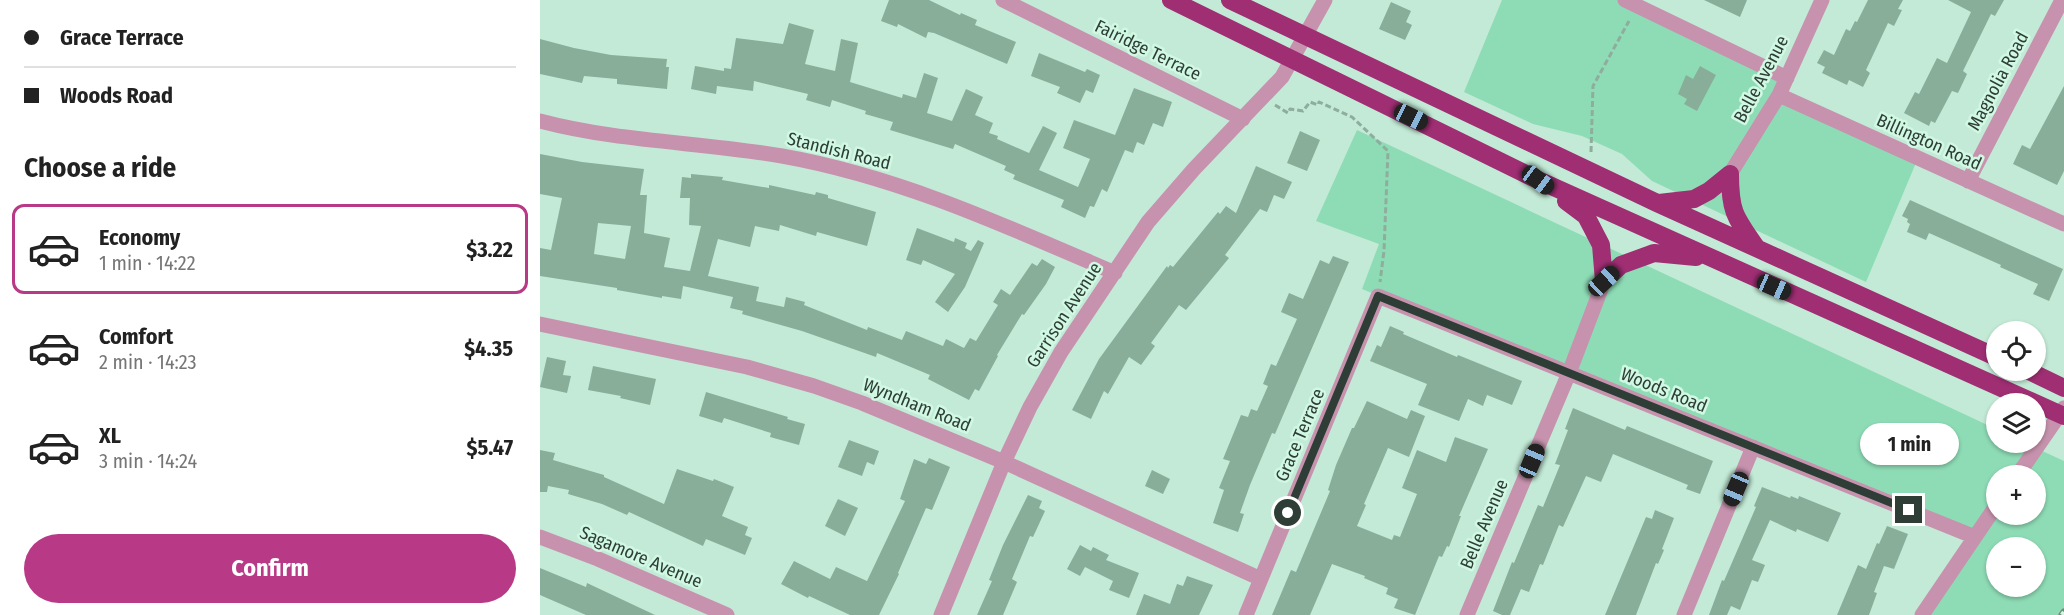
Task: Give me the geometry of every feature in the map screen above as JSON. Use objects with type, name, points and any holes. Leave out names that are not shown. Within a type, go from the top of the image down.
[{"type":"highway","points":[[1171,0],[1538,180],[2064,416]]},
{"type":"highway","points":[[1230,0],[1657,203],[1986,352]]},
{"type":"highway","points":[[1657,203],[1694,200],[1730,174]]},
{"type":"highway","points":[[1730,174],[1730,202],[1736,219],[1756,247]]},
{"type":"highway","points":[[1538,180],[1586,216],[1601,245],[1604,281]]},
{"type":"highway","points":[[1604,281],[1621,265],[1654,253],[1709,258]]},
{"type":"street","name":"Fairidge Terrace","points":[[1004,0],[1243,119]]},
{"type":"street","name":"Belle Avenue","points":[[1730,174],[1779,95],[1822,0]]},
{"type":"street","name":"Magnolia Road","points":[[1968,181],[2062,0]]},
{"type":"street","points":[[1631,3],[1786,78]]},
{"type":"street","name":"Garrison Avenue","points":[[941,615],[1004,462],[1030,407],[1061,352],[1148,222],[1194,169],[1282,77],[1321,6]]},
{"type":"street","name":"Billington Road","points":[[1779,95],[2064,224]]},
{"type":"street","name":"Standish Road","points":[[540,121],[621,137],[773,155],[848,171],[913,189],[975,212],[1115,273]]},
{"type":"street","name":"Belle Avenue","points":[[1467,615],[1569,373],[1604,281]]},
{"type":"street","name":"Grace Terrace","points":[[1246,615],[1378,296]]},
{"type":"street","name":"Woods Road","points":[[1378,296],[1975,537]]},
{"type":"street","name":"Wyndham Road","points":[[540,324],[747,367],[814,386],[862,403],[1004,462],[1261,579]]},
{"type":"street","points":[[2025,465],[2064,408]]},
{"type":"street","points":[[1684,615],[1753,447]]},
{"type":"street","points":[[1922,615],[1986,521]]},
{"type":"street","name":"Sagamore Avenue","points":[[540,537],[598,558],[727,615]]},
{"type":"path","points":[[1590,171],[1593,87],[1631,3]]},
{"type":"path","points":[[1263,98],[1288,113],[1290,109],[1304,111],[1310,102],[1318,105],[1319,102],[1352,117],[1388,150],[1384,251],[1378,296]]},
{"type":"green space","points":[[1502,0],[1625,0],[1787,78],[1779,95],[1918,158],[1866,282],[1652,181],[1622,154],[1582,136],[1533,124],[1464,92]]},
{"type":"green space","points":[[1357,130],[1986,424],[1986,453],[2046,453],[2064,461],[2064,615],[1922,615],[1975,537],[1362,289],[1379,244],[1316,221]]},
{"type":"building","points":[[889,0],[929,0],[960,15],[961,13],[977,20],[975,25],[1016,42],[1007,64],[934,33],[928,32],[926,38],[898,24],[897,27],[881,21]]},
{"type":"building","points":[[1704,0],[1747,0],[1740,17]]},
{"type":"building","points":[[1868,0],[1903,0],[1898,9],[1902,10],[1894,26],[1888,23],[1866,70],[1870,73],[1863,87],[1849,80],[1847,85],[1822,73],[1825,67],[1817,63],[1824,50],[1834,55],[1846,29],[1850,31],[1855,21],[1857,22]]},
{"type":"building","points":[[1948,0],[2004,0],[1995,16],[1991,14],[1963,71],[1967,74],[1958,93],[1952,91],[1935,123],[1931,121],[1929,126],[1904,113],[1915,92],[1919,94],[1937,58],[1947,63],[1971,12]]},
{"type":"building","points":[[1391,2],[1411,11],[1406,22],[1412,25],[1405,40],[1379,29]]},
{"type":"building","points":[[789,23],[814,30],[805,64],[835,71],[841,39],[858,43],[850,82],[902,98],[903,94],[916,98],[924,73],[938,78],[927,113],[952,121],[966,89],[983,97],[975,115],[993,123],[989,133],[998,136],[997,139],[1029,153],[1043,126],[1057,133],[1039,170],[1078,187],[1090,159],[1063,148],[1074,120],[1115,135],[1134,88],[1172,102],[1163,127],[1153,123],[1144,145],[1137,142],[1133,153],[1125,150],[1107,192],[1102,189],[1094,207],[1090,206],[1085,218],[1061,207],[1064,200],[1013,179],[1015,175],[1004,170],[1006,166],[955,144],[953,149],[890,130],[893,122],[865,114],[866,111],[832,100],[830,107],[806,100],[808,94],[754,81],[753,91],[717,86],[716,94],[691,89],[695,66],[724,71],[724,68],[731,69],[736,38],[783,44]]},
{"type":"building","points":[[540,39],[611,55],[667,59],[666,67],[669,67],[667,89],[617,84],[617,79],[584,76],[582,83],[540,74]]},
{"type":"building","points":[[1039,53],[1085,72],[1087,69],[1100,75],[1093,93],[1086,90],[1080,103],[1057,93],[1060,87],[1031,76]]},
{"type":"building","points":[[1700,66],[1716,75],[1697,111],[1684,104],[1687,99],[1678,94],[1686,75],[1693,79]]},
{"type":"building","points":[[2064,86],[2064,171],[2057,185],[2013,164],[2022,145],[2030,149]]},
{"type":"building","points":[[1300,131],[1320,140],[1307,171],[1287,163]]},
{"type":"building","points":[[540,154],[582,162],[644,169],[640,195],[647,195],[644,233],[670,238],[664,267],[690,271],[701,226],[689,225],[690,198],[680,198],[682,177],[691,178],[691,174],[723,177],[722,180],[769,188],[769,185],[815,195],[816,192],[828,195],[828,198],[876,212],[867,246],[817,232],[816,236],[780,225],[779,231],[755,226],[750,247],[718,239],[708,276],[759,287],[756,301],[784,307],[786,297],[805,302],[804,305],[867,330],[868,327],[902,340],[906,331],[943,346],[946,339],[964,348],[970,338],[976,341],[998,305],[993,302],[1001,289],[1010,295],[1032,263],[1037,266],[1042,259],[1055,267],[1046,284],[1024,315],[1022,314],[997,355],[979,391],[975,389],[969,400],[928,379],[930,375],[877,353],[876,357],[802,331],[742,314],[743,311],[730,308],[733,297],[683,286],[681,299],[662,296],[662,298],[617,290],[617,288],[540,276],[540,248],[551,250],[562,198],[540,194]],"holes":[[[598,223],[631,226],[625,259],[594,254]]]},
{"type":"building","points":[[1256,166],[1292,182],[1284,199],[1274,195],[1267,212],[1260,209],[1225,255],[1229,258],[1186,310],[1179,305],[1151,343],[1155,346],[1141,365],[1129,357],[1108,394],[1104,391],[1091,419],[1072,410],[1099,359],[1167,266],[1168,268],[1170,265],[1173,267],[1218,212],[1220,214],[1226,206],[1236,213]]},
{"type":"building","points":[[1910,200],[2063,269],[2049,301],[2033,294],[2038,284],[2000,267],[2001,265],[1929,233],[1926,240],[1907,232],[1910,224],[1907,222],[1908,219],[1902,216]]},
{"type":"building","points":[[917,228],[954,242],[955,238],[967,243],[965,248],[971,251],[978,240],[984,243],[965,287],[948,312],[935,302],[955,274],[923,260],[921,265],[906,260]]},
{"type":"building","points":[[1333,256],[1349,262],[1275,434],[1272,433],[1250,485],[1240,513],[1244,514],[1238,532],[1213,523],[1224,490],[1219,488],[1230,461],[1223,459],[1241,415],[1248,417],[1251,409],[1257,411],[1268,386],[1263,384],[1271,364],[1276,366],[1297,319],[1281,312],[1289,293],[1303,299],[1320,260],[1329,264]]},
{"type":"building","points":[[1390,326],[1404,332],[1403,334],[1457,357],[1458,355],[1522,381],[1512,405],[1487,395],[1483,406],[1468,399],[1459,421],[1418,405],[1427,384],[1370,361],[1377,345],[1381,347]]},
{"type":"building","points":[[547,357],[566,361],[563,375],[571,376],[567,393],[540,387]]},
{"type":"building","points":[[593,366],[656,379],[650,405],[620,398],[621,396],[588,390]]},
{"type":"building","points":[[706,392],[805,424],[799,445],[770,437],[771,433],[724,418],[722,423],[699,416]]},
{"type":"building","points":[[1367,401],[1407,419],[1411,410],[1425,416],[1409,457],[1388,448],[1357,526],[1392,540],[1394,535],[1400,537],[1417,494],[1402,488],[1417,450],[1446,462],[1455,437],[1488,449],[1459,516],[1461,516],[1449,547],[1447,546],[1442,557],[1439,556],[1415,615],[1394,608],[1398,599],[1386,594],[1388,588],[1364,578],[1365,576],[1332,564],[1310,615],[1272,615],[1291,570],[1296,572],[1330,491],[1328,490],[1336,465]]},
{"type":"building","points":[[1573,408],[1625,430],[1627,426],[1713,461],[1700,494],[1686,489],[1688,485],[1613,454],[1601,482],[1586,476],[1563,527],[1559,525],[1529,592],[1521,589],[1510,615],[1502,615],[1493,611],[1538,505],[1543,507],[1560,465],[1555,464],[1568,430],[1565,429]]},
{"type":"building","points":[[849,440],[879,451],[874,465],[867,462],[862,476],[838,467]]},
{"type":"building","points":[[540,450],[555,453],[553,460],[604,475],[604,477],[664,504],[677,469],[734,487],[722,516],[748,527],[745,535],[752,538],[745,555],[706,539],[703,546],[629,512],[627,515],[602,504],[568,494],[569,490],[548,486],[547,492],[540,492]]},
{"type":"building","points":[[929,458],[950,467],[932,510],[926,508],[899,574],[879,615],[850,615],[781,584],[794,561],[830,579],[836,567],[867,581],[905,501],[900,499],[914,459],[926,464]]},
{"type":"building","points":[[1152,470],[1170,479],[1163,494],[1145,486]]},
{"type":"building","points":[[1762,487],[1790,498],[1791,496],[1798,499],[1799,496],[1841,513],[1828,542],[1797,529],[1796,532],[1770,520],[1752,560],[1765,565],[1758,582],[1752,580],[1740,610],[1731,606],[1727,615],[1709,615],[1722,580],[1724,581],[1756,507],[1754,506]]},
{"type":"building","points":[[1028,495],[1042,501],[1039,508],[1045,511],[1033,537],[1030,536],[1012,579],[1017,582],[1003,615],[977,615],[992,581],[989,580],[1003,545]]},
{"type":"building","points":[[838,499],[858,508],[845,536],[825,526]]},
{"type":"building","points":[[1655,510],[1674,518],[1662,549],[1664,550],[1658,564],[1656,563],[1636,615],[1605,615],[1646,517],[1652,519]]},
{"type":"building","points":[[1887,526],[1908,534],[1894,569],[1884,566],[1874,592],[1877,593],[1869,615],[1837,615],[1858,565],[1866,569]]},
{"type":"building","points":[[1080,545],[1091,551],[1093,547],[1109,555],[1106,560],[1139,573],[1129,598],[1109,590],[1113,581],[1085,567],[1080,576],[1067,569]]},
{"type":"building","points":[[540,568],[586,587],[587,583],[655,615],[586,615],[540,595]]},
{"type":"building","points":[[1187,576],[1213,585],[1199,615],[1136,615],[1144,594],[1170,604],[1177,584],[1183,586]]},
{"type":"route","points":[[1288,513],[1378,296],[1909,510]]}]
